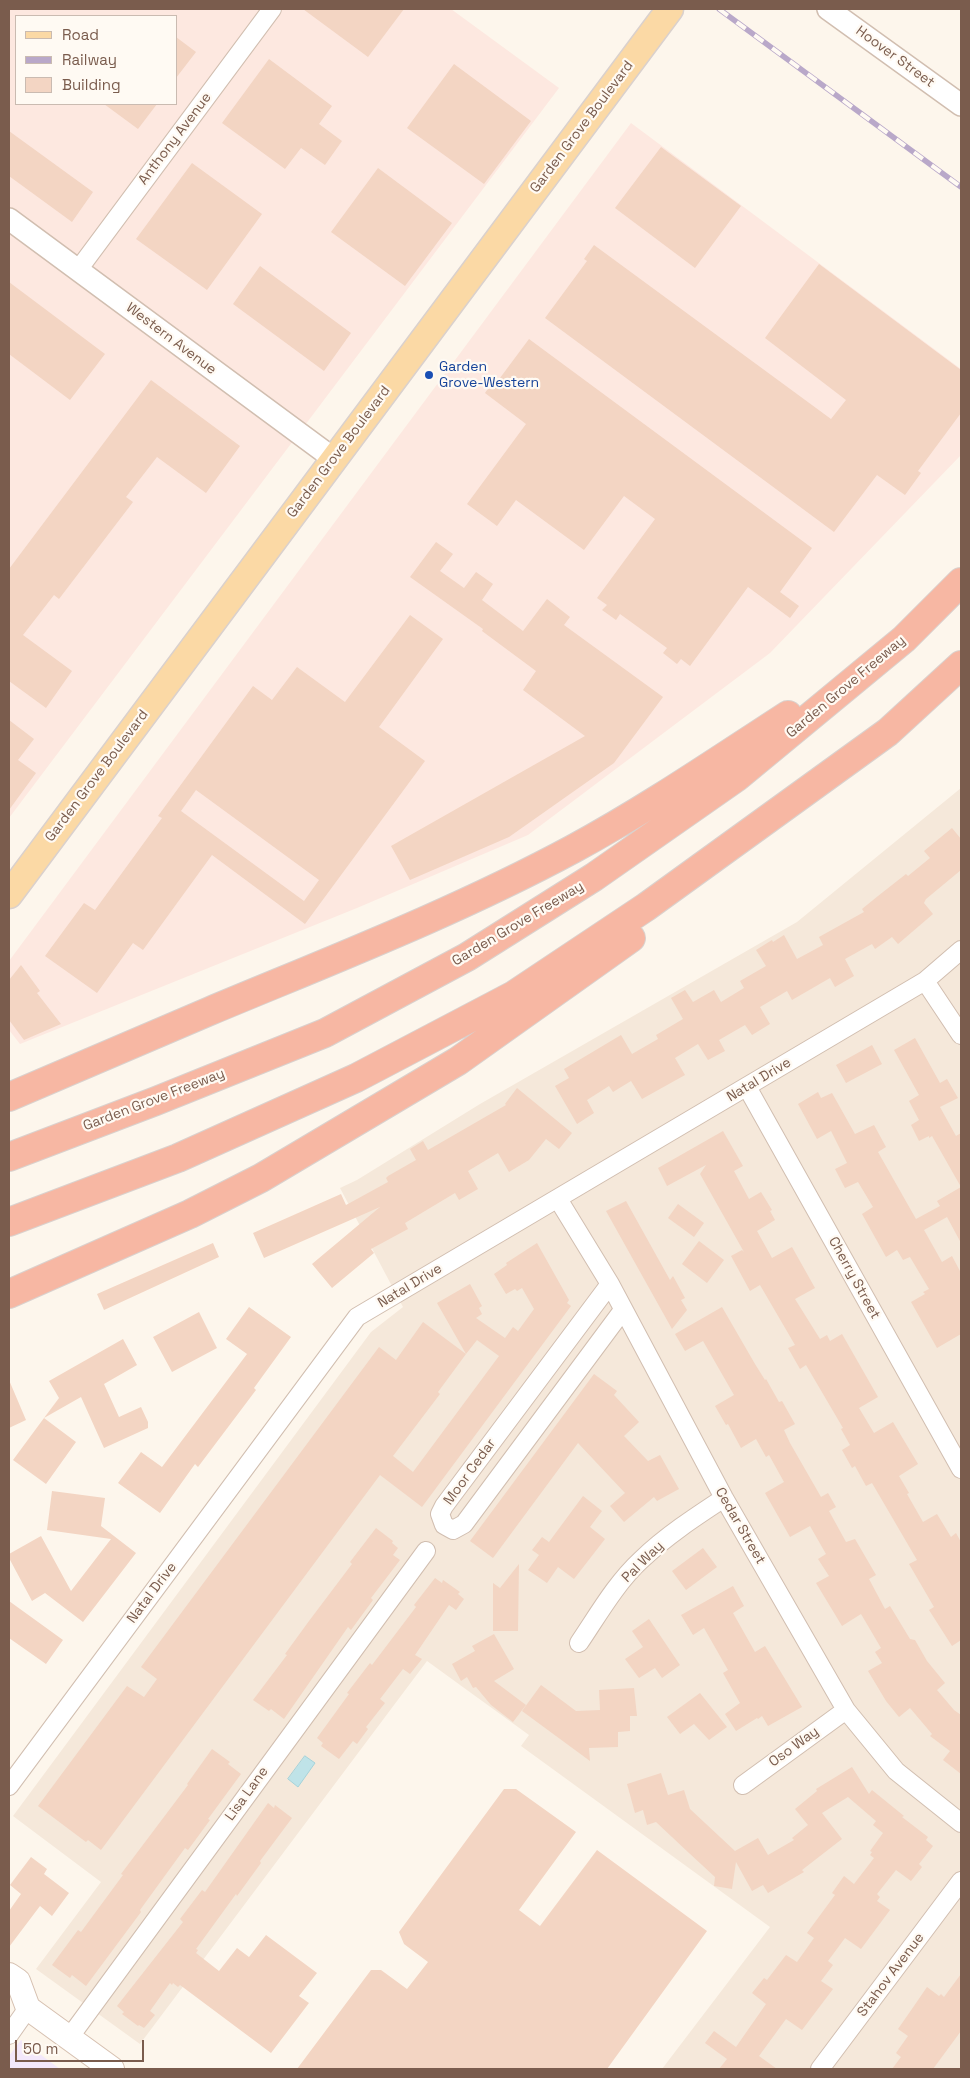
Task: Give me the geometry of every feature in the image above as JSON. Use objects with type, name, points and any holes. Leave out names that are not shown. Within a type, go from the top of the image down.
[{"type":"highway","name":"Garden Grove Freeway","points":[[9,1156],[156,1101],[325,1033],[467,957],[594,878],[737,777],[904,639],[961,582]]},
{"type":"highway","points":[[9,1097],[465,904],[573,849],[662,797],[904,639]]},
{"type":"highway","points":[[9,1294],[190,1214],[261,1178],[458,1061],[622,946],[888,732],[961,664]]},
{"type":"highway","points":[[9,1222],[178,1158],[356,1078],[514,995],[646,907],[888,732]]},
{"type":"main road","name":"Garden Grove Boulevard","points":[[9,895],[670,9]]},
{"type":"main road","points":[[9,1975],[18,1981],[19,2009],[69,2038],[112,2069]]},
{"type":"street","name":"Anthony Avenue","points":[[78,270],[272,9]]},
{"type":"street","name":"Hoover Street","points":[[828,9],[961,105]]},
{"type":"street","name":"Western Avenue","points":[[9,219],[334,459]]},
{"type":"street","name":"Natal Drive","points":[[9,1786],[357,1317],[925,981],[961,950]]},
{"type":"street","points":[[925,981],[961,1035]]},
{"type":"street","name":"Cherry Street","points":[[747,1087],[961,1469]]},
{"type":"street","name":"Cedar Street","points":[[558,1199],[610,1284],[724,1498],[846,1710],[896,1771],[961,1823]]},
{"type":"street","name":"Moor Cedar","points":[[610,1284],[444,1506],[440,1514],[444,1524],[453,1530],[464,1524],[623,1310]]},
{"type":"street","name":"Pal Way","points":[[579,1643],[606,1602],[640,1561],[676,1530],[724,1498]]},
{"type":"street","name":"Lisa Lane","points":[[69,2038],[426,1551]]},
{"type":"street","name":"Oso Way","points":[[743,1785],[846,1710]]},
{"type":"street","name":"Stahov Avenue","points":[[820,2069],[961,1881]]},
{"type":"street","points":[[9,2035],[19,2009]]},
{"type":"shaded area","points":[[9,9],[451,9],[559,88],[9,818]]},
{"type":"shaded area","points":[[631,123],[961,369],[961,455],[770,653],[528,835],[357,908],[20,1044],[9,1030],[9,961]]},
{"type":"shaded area","points":[[961,788],[961,2069],[662,2069],[770,1927],[521,1746],[529,1735],[427,1661],[140,2044],[36,1969],[101,1882],[13,1816],[371,1332],[403,1307],[340,1188],[357,1180],[480,1104],[797,922]]},
{"type":"shaded area","points":[[21,2040],[60,2069],[9,2069],[9,2056]]},
{"type":"water","points":[[305,1756],[315,1763],[298,1787],[288,1779]]},
{"type":"building","points":[[303,9],[404,9],[368,57]]},
{"type":"building","points":[[178,38],[196,52],[178,75]]},
{"type":"building","points":[[269,59],[332,106],[319,124],[342,141],[325,165],[301,148],[285,169],[222,123]]},
{"type":"building","points":[[454,64],[531,121],[484,184],[407,128]]},
{"type":"building","points":[[105,105],[156,105],[138,129]]},
{"type":"building","points":[[9,131],[93,192],[72,222],[9,176]]},
{"type":"building","points":[[661,147],[741,206],[695,268],[615,208]]},
{"type":"building","points":[[192,163],[262,214],[207,290],[136,239]]},
{"type":"building","points":[[378,168],[452,223],[405,286],[331,232]]},
{"type":"building","points":[[594,245],[831,419],[846,400],[765,338],[819,264],[961,370],[961,413],[918,471],[921,473],[905,495],[877,475],[834,532],[545,318],[587,261],[584,259]]},
{"type":"building","points":[[260,266],[351,333],[324,371],[233,304]]},
{"type":"building","points":[[9,282],[105,354],[70,400],[9,354]]},
{"type":"building","points":[[529,339],[812,548],[780,592],[799,606],[790,618],[748,587],[690,666],[681,659],[677,664],[663,653],[667,648],[620,614],[616,620],[602,610],[607,605],[597,598],[655,519],[624,496],[584,550],[516,500],[497,526],[467,504],[526,424],[485,393],[494,380],[497,382]]},
{"type":"building","points":[[151,380],[240,446],[206,493],[157,457],[126,497],[133,502],[59,599],[54,595],[23,635],[72,671],[46,708],[9,681],[9,569]]},
{"type":"building","points":[[436,542],[453,554],[440,571],[464,588],[476,572],[493,584],[482,600],[523,631],[547,599],[570,617],[564,625],[663,697],[614,763],[509,837],[410,880],[391,846],[585,736],[523,690],[536,671],[482,631],[483,629],[410,577]]},
{"type":"building","points":[[410,615],[443,639],[379,727],[425,761],[305,924],[212,855],[143,950],[133,943],[97,993],[45,956],[84,903],[95,910],[162,818],[158,816],[253,686],[272,700],[297,667],[345,702]],"holes":[[[196,790],[319,880],[304,901],[181,811]]]},
{"type":"building","points":[[9,720],[34,739],[18,760],[36,773],[9,810]]},
{"type":"building","points":[[952,828],[961,839],[961,870],[926,899],[924,903],[933,914],[898,944],[892,937],[875,949],[872,944],[845,959],[854,976],[835,987],[830,978],[792,1000],[787,991],[760,1007],[770,1024],[752,1035],[745,1025],[719,1040],[725,1051],[708,1060],[698,1044],[675,1058],[685,1075],[642,1099],[631,1081],[613,1092],[609,1086],[587,1100],[594,1113],[577,1124],[555,1086],[569,1078],[564,1069],[621,1035],[632,1054],[658,1039],[656,1035],[683,1019],[671,998],[685,990],[693,1002],[714,990],[721,1002],[744,988],[740,981],[766,966],[756,950],[772,940],[773,942],[784,935],[797,959],[823,945],[819,937],[864,912],[862,909],[906,874],[908,876],[930,858],[924,851]]},
{"type":"building","points":[[21,965],[40,991],[37,993],[61,1024],[24,1040],[9,1020],[9,980]]},
{"type":"building","points":[[915,1038],[940,1083],[947,1079],[958,1098],[940,1107],[956,1136],[961,1133],[961,1187],[932,1136],[919,1141],[911,1125],[919,1120],[909,1101],[919,1095],[894,1050]]},
{"type":"building","points":[[872,1045],[882,1064],[846,1083],[836,1065]]},
{"type":"building","points":[[517,1088],[572,1133],[559,1149],[546,1139],[529,1160],[509,1172],[498,1153],[468,1171],[478,1189],[459,1200],[455,1193],[405,1223],[408,1229],[371,1249],[374,1253],[332,1288],[312,1264],[380,1207],[264,1258],[253,1233],[341,1194],[346,1205],[388,1182],[386,1178],[388,1176],[416,1160],[410,1149],[423,1141],[428,1150],[506,1105]]},
{"type":"building","points":[[818,1092],[821,1098],[832,1093],[855,1134],[874,1125],[886,1147],[878,1152],[916,1219],[940,1206],[937,1201],[961,1187],[961,1243],[947,1217],[924,1230],[942,1262],[952,1256],[961,1273],[961,1334],[937,1348],[911,1302],[925,1294],[923,1292],[929,1289],[910,1257],[903,1260],[897,1250],[886,1257],[862,1214],[873,1207],[858,1182],[845,1188],[835,1169],[847,1163],[831,1131],[817,1139],[798,1104]]},
{"type":"building","points":[[723,1131],[743,1166],[734,1171],[749,1199],[761,1192],[772,1210],[770,1211],[775,1220],[757,1231],[772,1258],[792,1247],[815,1288],[795,1299],[820,1339],[827,1335],[830,1341],[842,1334],[878,1397],[859,1408],[874,1433],[893,1422],[918,1464],[899,1476],[923,1522],[937,1514],[951,1537],[956,1533],[961,1542],[961,1640],[952,1646],[929,1610],[934,1607],[909,1564],[917,1560],[872,1483],[866,1486],[855,1466],[852,1468],[842,1450],[850,1445],[841,1429],[843,1428],[806,1365],[800,1369],[788,1348],[795,1345],[760,1285],[750,1291],[731,1256],[742,1250],[744,1252],[700,1174],[706,1165],[667,1186],[658,1168]]},
{"type":"building","points":[[626,1201],[670,1280],[673,1276],[685,1298],[681,1300],[687,1310],[672,1329],[606,1211]]},
{"type":"building","points":[[678,1204],[704,1223],[694,1237],[668,1218]]},
{"type":"building","points":[[699,1241],[724,1260],[707,1283],[682,1264]]},
{"type":"building","points":[[213,1243],[219,1257],[104,1310],[97,1294]]},
{"type":"building","points":[[537,1243],[569,1300],[567,1303],[571,1306],[422,1507],[380,1475],[101,1850],[88,1840],[86,1842],[38,1806],[127,1686],[144,1697],[157,1679],[141,1667],[379,1347],[396,1360],[423,1322],[466,1354],[437,1303],[470,1284],[482,1306],[479,1308],[482,1314],[476,1318],[505,1338],[513,1327],[518,1331],[534,1309],[522,1288],[517,1291],[515,1289],[506,1294],[494,1274],[507,1265],[506,1263]],"holes":[[[477,1340],[499,1356],[413,1472],[393,1456],[440,1394],[438,1392]]]},
{"type":"building","points":[[249,1307],[291,1337],[254,1388],[256,1390],[198,1467],[195,1464],[160,1513],[118,1483],[141,1452],[162,1467],[247,1354],[226,1339]]},
{"type":"building","points":[[722,1307],[755,1364],[779,1402],[782,1401],[795,1424],[784,1430],[790,1443],[821,1497],[828,1493],[836,1507],[829,1511],[846,1542],[855,1539],[876,1575],[869,1579],[885,1609],[890,1606],[910,1639],[915,1640],[927,1661],[945,1683],[937,1690],[954,1710],[961,1715],[961,1774],[943,1760],[950,1751],[930,1736],[932,1734],[910,1708],[899,1717],[886,1701],[868,1671],[882,1663],[875,1652],[881,1648],[861,1614],[842,1626],[816,1583],[829,1576],[818,1559],[826,1554],[810,1526],[790,1537],[765,1493],[784,1482],[769,1455],[766,1457],[756,1439],[741,1448],[728,1424],[726,1425],[715,1406],[734,1395],[703,1341],[685,1351],[675,1334]]},
{"type":"building","points":[[199,1312],[217,1348],[172,1372],[153,1337]]},
{"type":"building","points":[[123,1339],[137,1365],[104,1384],[119,1417],[141,1407],[148,1422],[148,1428],[104,1448],[81,1397],[44,1418],[59,1398],[49,1381]]},
{"type":"building","points":[[594,1374],[617,1391],[614,1395],[639,1422],[624,1436],[648,1461],[660,1455],[679,1489],[657,1501],[654,1497],[624,1522],[610,1506],[625,1493],[578,1443],[493,1558],[470,1541]]},
{"type":"building","points":[[9,1380],[26,1420],[9,1428]]},
{"type":"building","points":[[44,1418],[76,1442],[46,1484],[13,1460]]},
{"type":"building","points":[[52,1491],[105,1498],[101,1526],[136,1553],[83,1622],[45,1593],[32,1601],[9,1558],[9,1554],[41,1536],[71,1591],[111,1539],[47,1530]]},
{"type":"building","points":[[583,1496],[602,1511],[590,1527],[605,1539],[574,1579],[558,1567],[547,1583],[528,1570],[539,1555],[532,1550],[542,1537],[549,1542]]},
{"type":"building","points":[[376,1528],[393,1541],[392,1543],[398,1548],[393,1555],[400,1560],[371,1598],[373,1600],[351,1630],[348,1627],[284,1719],[271,1709],[269,1711],[253,1700]]},
{"type":"building","points":[[703,1548],[717,1567],[686,1590],[672,1571]]},
{"type":"building","points":[[519,1564],[518,1631],[493,1631],[493,1583],[500,1588]]},
{"type":"building","points":[[435,1578],[442,1583],[443,1580],[460,1592],[458,1594],[464,1599],[456,1610],[449,1605],[415,1655],[422,1659],[410,1674],[403,1669],[380,1699],[385,1703],[366,1727],[368,1729],[357,1744],[353,1741],[339,1759],[321,1746],[323,1743],[317,1738],[349,1694],[347,1693],[370,1663],[372,1665],[416,1607],[414,1605]]},
{"type":"building","points":[[733,1586],[744,1606],[733,1613],[755,1652],[765,1646],[802,1707],[768,1726],[762,1716],[736,1731],[725,1714],[740,1703],[723,1673],[728,1670],[704,1628],[693,1635],[681,1615]]},
{"type":"building","points":[[9,1601],[63,1640],[46,1664],[9,1638]]},
{"type":"building","points":[[649,1619],[680,1665],[662,1678],[655,1668],[639,1678],[625,1659],[643,1647],[632,1631]]},
{"type":"building","points":[[494,1634],[514,1669],[494,1681],[526,1705],[513,1722],[491,1705],[476,1687],[473,1688],[467,1677],[461,1681],[452,1664],[475,1651],[472,1646]]},
{"type":"building","points":[[541,1685],[576,1711],[600,1710],[599,1690],[634,1688],[637,1716],[630,1716],[630,1731],[618,1732],[618,1747],[589,1748],[590,1761],[522,1711]]},
{"type":"building","points":[[700,1693],[727,1727],[709,1740],[694,1724],[680,1734],[667,1717]]},
{"type":"building","points":[[212,1749],[230,1762],[228,1764],[241,1774],[208,1819],[210,1820],[188,1850],[185,1848],[140,1910],[141,1912],[86,1986],[72,1975],[70,1978],[52,1965],[78,1930],[81,1932]]},
{"type":"building","points":[[852,1767],[869,1794],[872,1790],[928,1837],[926,1840],[933,1846],[919,1864],[922,1867],[911,1881],[896,1870],[877,1894],[880,1897],[877,1901],[890,1910],[861,1949],[845,1938],[828,1961],[833,1965],[821,1981],[833,1989],[802,2030],[786,2019],[759,2056],[777,2069],[719,2069],[727,2059],[705,2043],[714,2031],[736,2047],[766,2004],[752,1993],[764,1978],[767,1980],[786,1955],[797,1962],[814,1938],[807,1933],[835,1895],[832,1893],[844,1876],[854,1884],[874,1858],[870,1855],[872,1852],[870,1851],[883,1833],[873,1825],[876,1821],[848,1797],[822,1813],[842,1839],[802,1870],[804,1872],[768,1893],[763,1885],[752,1891],[736,1862],[732,1889],[714,1886],[715,1877],[656,1822],[647,1825],[643,1810],[635,1813],[627,1784],[661,1773],[668,1795],[684,1790],[690,1809],[735,1851],[758,1838],[768,1855],[794,1840],[792,1838],[808,1825],[795,1809],[817,1791],[816,1789]]},
{"type":"building","points":[[504,1789],[516,1789],[576,1832],[519,1910],[540,1926],[597,1850],[707,1931],[607,2069],[297,2069],[371,1970],[381,1970],[407,1989],[428,1962],[404,1944],[399,1932]]},
{"type":"building","points":[[268,1803],[274,1808],[275,1805],[292,1818],[237,1896],[236,1894],[196,1949],[198,1950],[196,1953],[219,1971],[237,1948],[249,1957],[266,1935],[317,1973],[299,1996],[309,2003],[271,2053],[180,1985],[178,1987],[173,1983],[172,1985],[170,1983],[150,2011],[155,2015],[144,2028],[138,2026],[122,2014],[124,2012],[117,2006],[183,1922],[180,1919],[202,1890],[205,1892]]},
{"type":"building","points":[[31,1857],[47,1869],[44,1874],[69,1893],[52,1916],[40,1906],[9,1947],[9,1911],[21,1894],[10,1885]]},
{"type":"building","points":[[961,1974],[961,2031],[933,2069],[892,2069],[901,2057],[896,2053],[908,2036],[898,2029],[927,1987],[939,1996],[941,1994],[944,1997]]},
{"type":"railway","points":[[719,9],[961,187]]},
{"type":"place","name":"Garden Grove-Western","points":[[429,375]]}]
